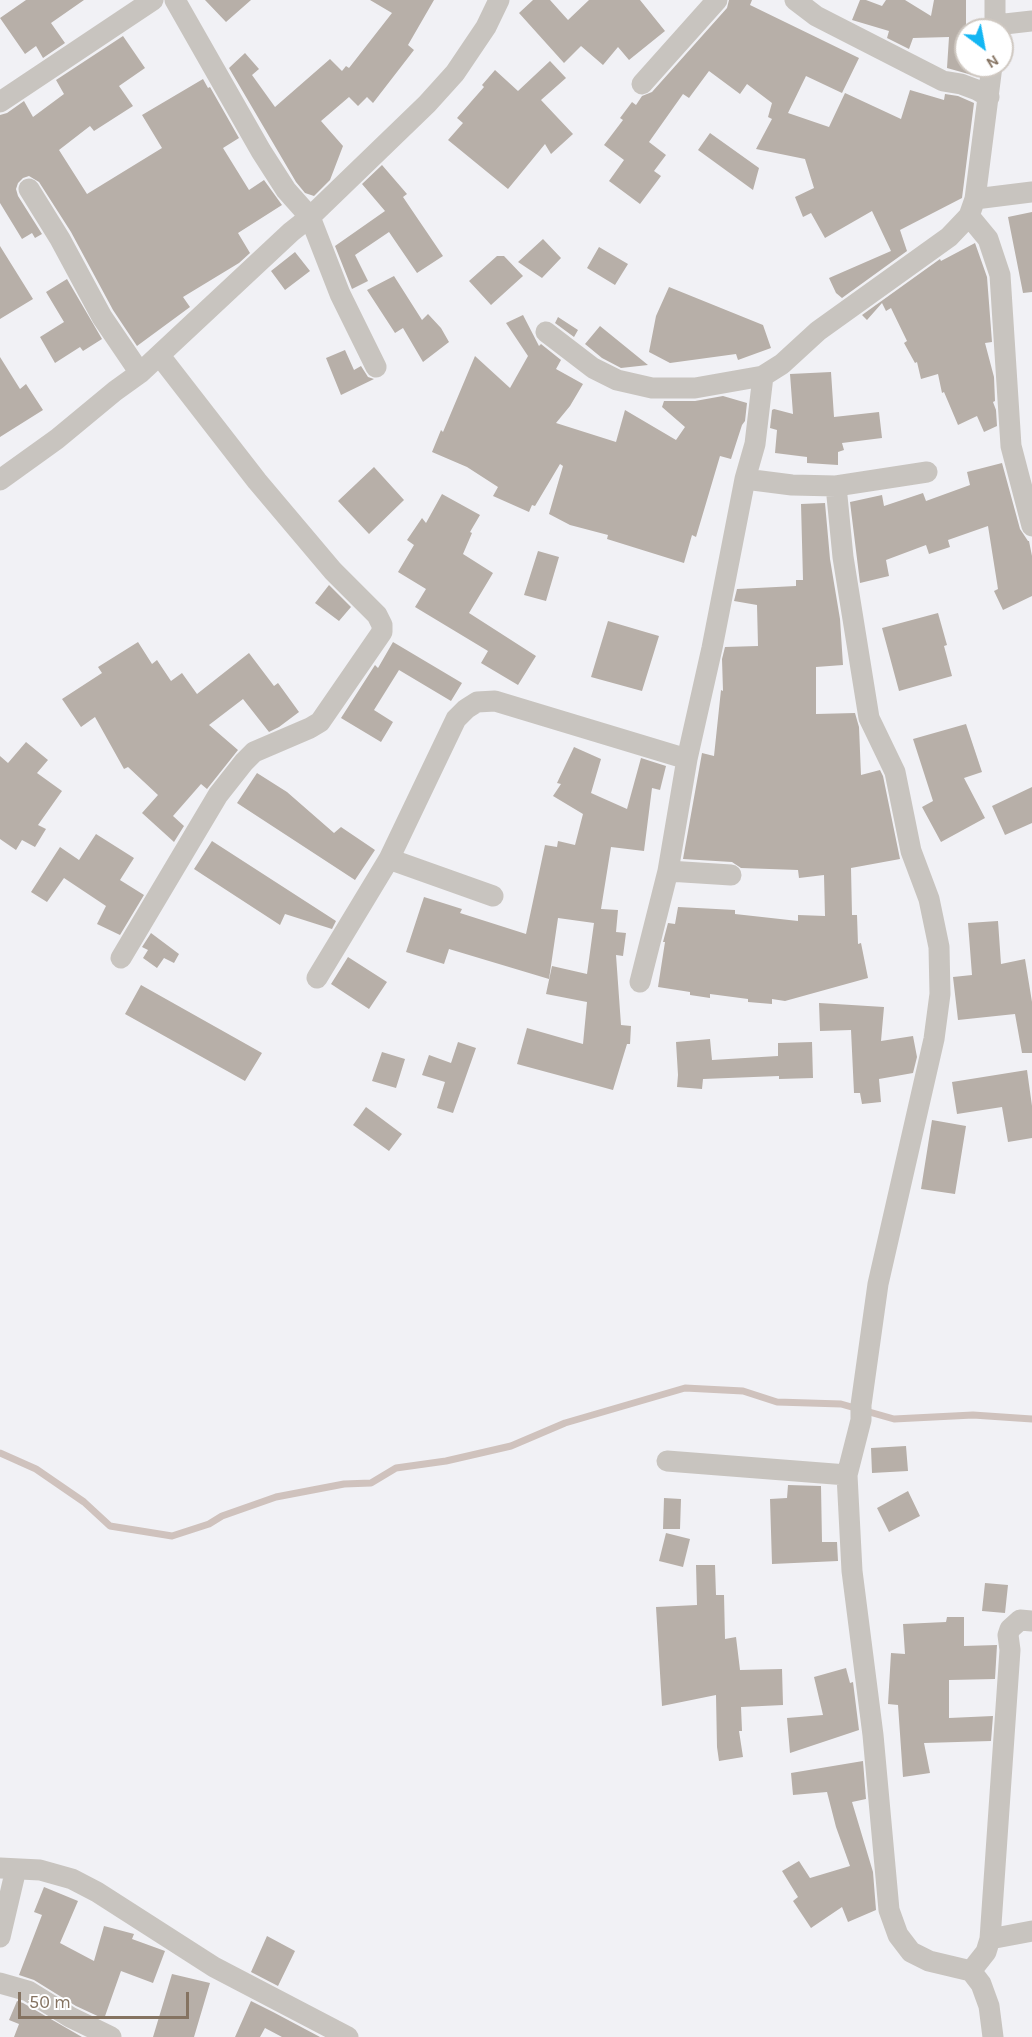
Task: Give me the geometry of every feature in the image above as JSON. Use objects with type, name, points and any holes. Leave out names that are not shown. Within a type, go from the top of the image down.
[{"type":"street","points":[[0,102],[153,0]]},
{"type":"street","points":[[175,0],[261,151],[286,190],[310,218],[340,294],[376,367]]},
{"type":"street","points":[[0,480],[57,439],[140,373],[291,232],[310,218],[427,104],[455,73],[486,27],[499,0]]},
{"type":"street","points":[[642,84],[717,0]]},
{"type":"street","points":[[795,0],[825,21],[861,40],[943,81],[976,90],[989,97]]},
{"type":"street","points":[[995,0],[996,18]]},
{"type":"street","points":[[1014,24],[1032,21]]},
{"type":"street","points":[[546,332],[593,368],[616,380],[652,388],[695,388],[763,376],[782,364],[819,331],[949,237],[972,207],[991,78]]},
{"type":"street","points":[[28,189],[60,239],[102,316],[140,373]]},
{"type":"street","points":[[972,207],[1032,192]]},
{"type":"street","points":[[972,207],[988,239],[1000,275],[1011,446],[1032,526]]},
{"type":"street","points":[[121,958],[218,795],[244,762],[254,752],[320,722],[382,632],[382,624],[377,615],[333,571],[257,481],[160,356]]},
{"type":"street","points":[[640,982],[668,871],[687,759],[712,648],[745,479],[755,444],[763,376]]},
{"type":"street","points":[[745,479],[792,485],[836,486],[927,472]]},
{"type":"street","points":[[836,486],[843,557],[868,718],[895,772],[911,851],[929,899],[939,947],[940,994],[934,1039],[878,1284],[861,1413],[847,1475],[852,1571],[873,1735],[889,1910],[898,1935],[910,1952],[929,1962],[971,1971],[981,1984],[989,2006],[993,2037]]},
{"type":"street","points":[[317,978],[390,860],[456,719],[477,702],[495,701],[687,759]]},
{"type":"street","points":[[390,860],[493,896]]},
{"type":"street","points":[[668,871],[731,875]]},
{"type":"street","points":[[667,1461],[847,1475]]},
{"type":"street","points":[[971,1971],[986,1952],[990,1939],[1010,1650],[1008,1635],[1010,1629],[1020,1620],[1032,1621]]},
{"type":"street","points":[[0,1938],[8,1868],[39,1870],[72,1880],[97,1892],[214,1967],[348,2037]]},
{"type":"street","points":[[990,1939],[1032,1931]]},
{"type":"street","points":[[0,1983],[28,1991],[70,2017],[111,2037]]},
{"type":"building","points":[[26,0],[84,0],[51,23],[65,43],[43,58],[36,46],[25,54],[0,18]]},
{"type":"building","points":[[205,0],[251,0],[226,22]]},
{"type":"building","points":[[370,0],[434,0],[408,45],[414,50],[373,103],[367,97],[358,106],[349,97],[321,121],[343,146],[330,180],[314,196],[305,193],[296,182],[229,68],[245,53],[259,69],[252,75],[275,107],[330,59],[342,71],[346,66],[349,68],[392,13]]},
{"type":"building","points":[[533,0],[550,0],[568,20],[589,0],[640,0],[665,31],[629,60],[618,47],[603,65],[581,46],[564,63],[519,13]]},
{"type":"building","points":[[729,0],[752,0],[750,5],[859,58],[842,93],[806,76],[788,113],[829,127],[845,93],[901,119],[910,90],[944,100],[945,94],[958,96],[974,103],[962,198],[900,230],[907,251],[842,298],[836,293],[829,278],[891,251],[872,211],[825,238],[811,213],[803,217],[795,197],[814,188],[805,159],[756,149],[772,119],[768,117],[772,103],[747,84],[740,94],[709,71],[689,98],[683,94],[649,142],[666,155],[654,171],[661,176],[640,204],[609,181],[624,160],[604,145],[623,120],[620,118],[632,102],[636,105],[642,96],[652,92],[727,8]]},
{"type":"building","points":[[860,0],[882,6],[886,0],[905,0],[931,16],[934,0],[966,0],[966,18],[954,18],[954,70],[947,68],[949,37],[913,38],[909,49],[887,38],[889,31],[852,20]]},
{"type":"building","points":[[123,36],[145,68],[119,86],[133,106],[94,131],[90,126],[59,150],[87,194],[162,148],[142,115],[203,79],[208,88],[210,87],[239,138],[223,148],[249,190],[264,180],[282,205],[238,233],[250,253],[239,263],[183,297],[190,307],[137,346],[113,310],[71,232],[39,182],[29,176],[18,183],[16,189],[42,234],[35,238],[32,233],[22,239],[0,203],[0,115],[24,101],[33,117],[64,94],[56,80]]},
{"type":"building","points":[[550,61],[566,78],[541,100],[573,134],[551,154],[545,144],[508,189],[448,140],[463,123],[457,118],[484,87],[482,85],[495,70],[518,91]]},
{"type":"building","points":[[710,133],[759,168],[753,190],[698,150]]},
{"type":"building","points":[[382,165],[407,194],[403,197],[443,256],[417,273],[389,232],[355,255],[368,281],[352,289],[335,246],[385,211],[362,184]]},
{"type":"building","points":[[1032,212],[1032,292],[1023,293],[1008,217]]},
{"type":"building","points":[[543,239],[561,258],[542,278],[518,262]]},
{"type":"building","points":[[975,243],[987,277],[992,342],[985,343],[994,377],[995,401],[993,402],[997,426],[984,432],[977,416],[958,425],[944,392],[942,393],[938,374],[921,379],[917,362],[915,363],[904,343],[907,341],[891,308],[886,311],[882,303],[867,320],[862,315],[940,259],[941,261]]},
{"type":"building","points":[[0,246],[33,299],[0,319]]},
{"type":"building","points":[[599,247],[628,264],[615,285],[587,268]]},
{"type":"building","points":[[295,252],[310,271],[285,290],[271,271]]},
{"type":"building","points":[[497,256],[504,256],[523,276],[491,305],[469,281]]},
{"type":"building","points":[[394,276],[422,320],[428,314],[441,328],[449,342],[423,362],[403,328],[395,333],[367,290]]},
{"type":"building","points":[[67,279],[102,339],[83,351],[80,347],[55,363],[40,337],[64,322],[46,292]]},
{"type":"building","points":[[669,287],[763,325],[771,348],[738,360],[736,354],[670,363],[649,352],[656,316]]},
{"type":"building","points":[[523,315],[539,346],[541,344],[561,360],[556,369],[583,384],[570,406],[556,423],[616,442],[625,410],[676,440],[685,427],[662,407],[664,401],[695,401],[723,396],[747,403],[745,421],[731,459],[720,456],[696,537],[692,535],[684,563],[607,539],[608,535],[570,525],[549,514],[563,466],[560,464],[529,512],[493,496],[498,487],[467,467],[432,452],[441,430],[443,432],[475,356],[510,388],[528,356],[506,323]]},
{"type":"building","points":[[558,317],[578,330],[574,337],[555,323]]},
{"type":"building","points":[[600,326],[648,365],[621,368],[602,358],[585,344]]},
{"type":"building","points":[[345,350],[354,370],[361,366],[368,377],[374,379],[341,395],[326,358]]},
{"type":"building","points":[[0,357],[20,389],[26,384],[43,410],[0,437]]},
{"type":"building","points":[[831,372],[834,417],[879,412],[882,438],[842,443],[844,450],[838,452],[838,465],[807,463],[807,457],[775,453],[777,430],[770,428],[772,410],[793,414],[790,374]]},
{"type":"building","points":[[1002,463],[1020,529],[1029,541],[1032,556],[1032,596],[1003,610],[994,591],[998,589],[988,526],[948,540],[950,547],[929,554],[926,545],[886,560],[889,576],[860,583],[850,502],[882,495],[884,506],[923,493],[926,501],[970,485],[967,472]]},
{"type":"building","points":[[374,467],[404,500],[369,534],[338,501]]},
{"type":"building","points":[[442,494],[480,515],[470,532],[472,533],[463,554],[493,573],[469,613],[536,656],[518,685],[481,663],[488,651],[415,607],[426,589],[398,572],[414,545],[407,540],[422,518],[426,523]]},
{"type":"building","points":[[825,503],[830,559],[840,619],[843,665],[816,667],[816,714],[855,713],[859,727],[861,775],[880,770],[883,776],[900,859],[851,868],[852,915],[857,915],[858,944],[861,943],[868,978],[785,1001],[772,999],[772,1004],[748,1002],[748,999],[710,994],[710,998],[658,987],[665,942],[663,942],[668,923],[675,924],[678,907],[735,910],[735,914],[798,921],[798,915],[825,916],[824,875],[799,878],[798,870],[741,868],[732,862],[683,859],[702,753],[714,756],[721,690],[723,691],[722,659],[725,647],[758,646],[757,605],[734,601],[737,589],[796,586],[796,580],[803,580],[801,504]]},
{"type":"building","points":[[538,551],[559,557],[546,601],[524,595]]},
{"type":"building","points":[[329,585],[351,607],[339,621],[315,603]]},
{"type":"building","points":[[938,613],[947,645],[944,646],[952,676],[899,691],[882,628]]},
{"type":"building","points":[[608,621],[659,636],[642,691],[591,677]]},
{"type":"building","points":[[138,642],[152,664],[157,660],[171,681],[182,673],[197,694],[249,653],[274,686],[278,683],[299,712],[269,732],[243,699],[209,725],[238,750],[207,789],[201,784],[173,816],[184,826],[174,842],[142,813],[158,795],[128,767],[124,769],[95,717],[81,727],[62,699],[102,673],[98,667]]},
{"type":"building","points":[[393,642],[462,683],[451,701],[399,670],[374,710],[393,722],[381,742],[341,718],[375,665],[378,668]]},
{"type":"building","points":[[966,724],[982,772],[964,778],[985,818],[941,842],[922,807],[933,801],[913,739]]},
{"type":"building","points":[[26,742],[48,760],[37,773],[62,791],[38,825],[46,829],[35,847],[22,840],[16,850],[0,839],[0,756],[8,763]]},
{"type":"building","points":[[574,747],[601,759],[591,793],[627,809],[641,758],[666,766],[660,790],[652,788],[644,851],[611,847],[601,909],[618,910],[616,932],[626,933],[623,956],[616,955],[621,1025],[631,1026],[630,1044],[627,1044],[613,1090],[517,1064],[527,1028],[583,1044],[587,1002],[546,994],[552,966],[587,974],[594,923],[558,918],[549,979],[449,949],[444,964],[406,952],[424,897],[462,909],[460,913],[526,934],[545,845],[557,847],[558,841],[575,845],[583,814],[553,796],[561,784],[557,783]]},
{"type":"building","points":[[257,773],[287,792],[334,833],[341,827],[375,850],[355,880],[237,803]]},
{"type":"building","points":[[1032,787],[1032,823],[1005,835],[992,806]]},
{"type":"building","points":[[96,834],[134,858],[120,880],[144,895],[120,935],[97,924],[106,906],[64,878],[47,902],[31,892],[60,847],[79,860]]},
{"type":"building","points":[[212,841],[336,921],[332,929],[285,914],[280,925],[194,869]]},
{"type":"building","points":[[998,921],[1001,964],[1025,959],[1032,1002],[1032,1053],[1022,1053],[1015,1014],[958,1020],[953,977],[972,975],[968,923]]},
{"type":"building","points":[[151,933],[179,954],[174,963],[164,958],[157,968],[143,958],[148,950],[142,947]]},
{"type":"building","points":[[348,957],[387,982],[369,1009],[331,984]]},
{"type":"building","points":[[141,985],[262,1053],[245,1081],[125,1014]]},
{"type":"building","points":[[819,1003],[884,1007],[881,1041],[913,1036],[917,1057],[913,1073],[879,1079],[881,1102],[862,1104],[860,1093],[854,1093],[851,1030],[820,1031]]},
{"type":"building","points":[[710,1039],[712,1060],[778,1056],[778,1043],[812,1042],[813,1078],[779,1079],[779,1076],[703,1079],[702,1089],[677,1087],[676,1042]]},
{"type":"building","points":[[458,1042],[476,1048],[453,1113],[437,1108],[445,1082],[422,1075],[429,1055],[451,1063]]},
{"type":"building","points":[[382,1052],[405,1059],[396,1088],[372,1081]]},
{"type":"building","points":[[1027,1070],[1032,1106],[1032,1138],[1008,1142],[1002,1107],[957,1114],[952,1082]]},
{"type":"building","points":[[366,1107],[402,1134],[389,1151],[353,1125]]},
{"type":"building","points":[[932,1120],[966,1126],[955,1194],[921,1189]]},
{"type":"building","points":[[906,1446],[908,1471],[872,1473],[871,1448]]},
{"type":"building","points":[[788,1485],[821,1486],[822,1542],[837,1542],[838,1561],[772,1564],[770,1499],[787,1498]]},
{"type":"building","points":[[908,1491],[920,1516],[889,1532],[877,1508]]},
{"type":"building","points":[[664,1498],[681,1499],[680,1529],[663,1529]]},
{"type":"building","points":[[666,1533],[690,1539],[683,1567],[659,1561]]},
{"type":"building","points":[[696,1565],[715,1565],[716,1595],[724,1595],[725,1639],[736,1637],[740,1670],[782,1669],[783,1705],[741,1707],[742,1731],[739,1731],[743,1757],[719,1761],[716,1695],[662,1706],[656,1607],[697,1605]]},
{"type":"building","points":[[985,1583],[1008,1585],[1005,1613],[982,1611]]},
{"type":"building","points":[[947,1617],[964,1617],[964,1646],[997,1645],[995,1679],[949,1680],[949,1718],[993,1716],[991,1741],[924,1743],[930,1773],[903,1777],[898,1705],[888,1704],[891,1653],[905,1654],[903,1624],[946,1622]]},
{"type":"building","points":[[846,1668],[850,1683],[853,1682],[859,1730],[790,1753],[787,1718],[823,1715],[814,1677]]},
{"type":"building","points":[[863,1761],[866,1799],[852,1802],[873,1872],[876,1910],[848,1922],[842,1907],[811,1928],[793,1901],[798,1897],[782,1871],[799,1861],[810,1878],[850,1866],[827,1792],[793,1795],[791,1773]]},
{"type":"building","points":[[44,1887],[78,1901],[60,1943],[94,1961],[104,1926],[134,1934],[132,1939],[165,1951],[153,1983],[121,1971],[104,2019],[76,2006],[34,1980],[19,1975],[42,1915],[34,1912]]},
{"type":"building","points":[[267,1936],[295,1951],[278,1986],[251,1972]]},
{"type":"building","points":[[172,1974],[210,1983],[194,2037],[153,2037]]},
{"type":"building","points":[[17,2001],[82,2037],[14,2037],[19,2024],[9,2020]]},
{"type":"building","points":[[251,2001],[320,2037],[282,2037],[265,2028],[260,2037],[235,2037]]},
{"type":"waterway","points":[[0,1453],[36,1469],[84,1502],[110,1526],[172,1536],[276,1497],[344,1484],[371,1483],[396,1468],[446,1461],[511,1446],[565,1423],[685,1388],[743,1391],[777,1402],[841,1404],[894,1419],[973,1415],[1032,1419]]}]
